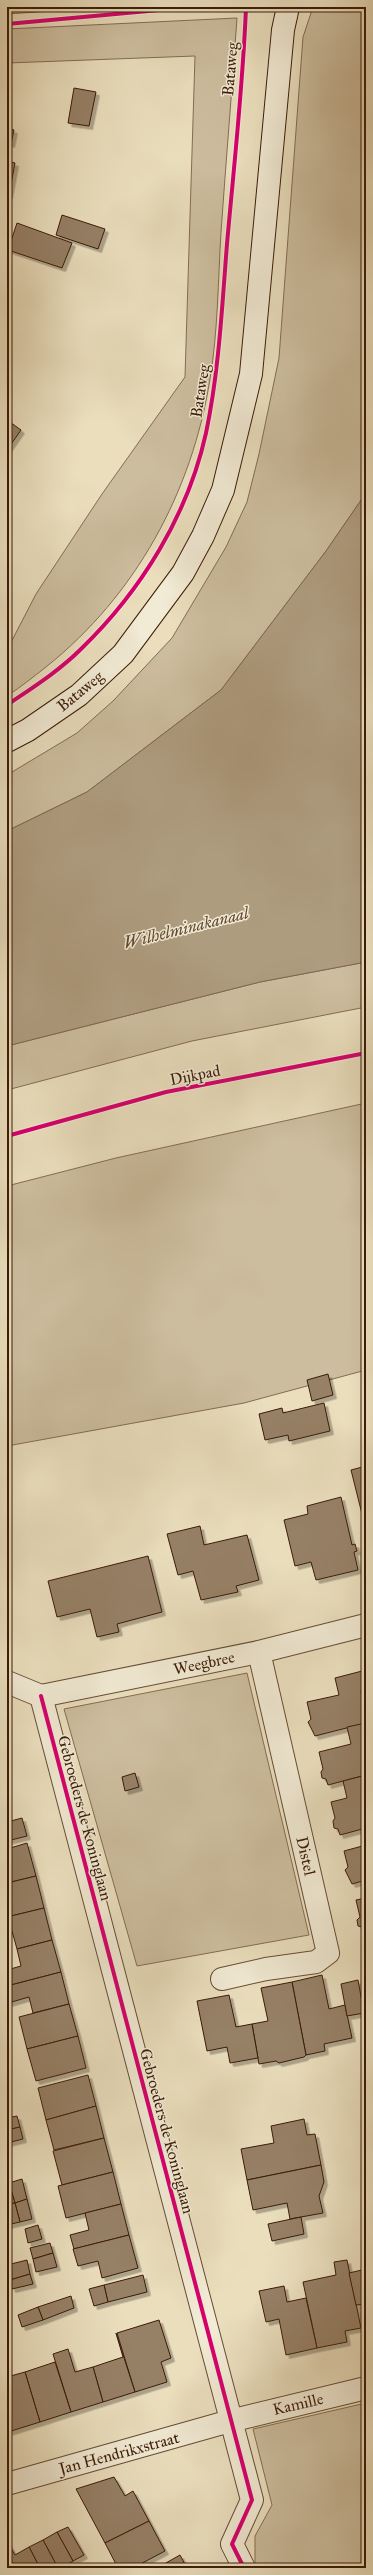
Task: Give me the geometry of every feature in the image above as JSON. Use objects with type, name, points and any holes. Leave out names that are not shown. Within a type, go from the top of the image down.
[{"type":"street","name":"Bataweg","points":[[7,741],[28,730],[79,695],[123,654],[183,573],[203,536],[223,490],[251,374],[283,30],[288,7]]},
{"type":"street","name":"Weegbree","points":[[41,1696],[259,1652],[366,1625]]},
{"type":"street","name":"Distel","points":[[222,1979],[266,1969],[316,1962],[328,1953],[259,1652]]},
{"type":"street","points":[[7,1682],[41,1696]]},
{"type":"street","name":"Gebroeders de Koninglaan","points":[[41,1696],[230,2421],[252,2500],[232,2544],[244,2568]]},
{"type":"street","name":"Kamille","points":[[230,2421],[366,2388]]},
{"type":"street","name":"Jan Hendrikxstraat","points":[[7,2484],[230,2421]]},
{"type":"shaded area","points":[[7,7],[112,7],[7,14]]},
{"type":"shaded area","points":[[313,7],[366,7],[366,493],[326,551],[221,690],[87,792],[7,831],[7,775],[77,733],[113,701],[172,638],[226,547],[247,502],[259,454],[279,358],[303,37]]},
{"type":"shaded area","points":[[237,18],[221,232],[215,343],[210,379],[201,421],[189,462],[174,501],[155,538],[133,574],[107,608],[78,639],[46,667],[7,696],[7,650],[36,594],[102,494],[185,377],[195,56],[7,63],[7,29]]},
{"type":"shaded area","points":[[366,962],[366,1007],[192,1041],[7,1090],[7,1046],[260,982]]},
{"type":"shaded area","points":[[366,1103],[366,1370],[244,1403],[7,1446],[7,1186],[116,1158]]},
{"type":"shaded area","points":[[247,1673],[309,1935],[137,1966],[64,1709]]},
{"type":"shaded area","points":[[366,2403],[366,2568],[257,2568],[255,2565],[255,2536],[272,2505],[253,2429]]},
{"type":"water","name":"Wilhelminakanaal","points":[[366,493],[366,962],[260,982],[7,1046],[7,831],[87,792],[221,690],[326,551]]},
{"type":"building","points":[[74,88],[96,92],[89,126],[68,123]]},
{"type":"building","points":[[7,128],[14,130],[11,144],[7,143]]},
{"type":"building","points":[[7,161],[15,163],[9,195],[7,194]]},
{"type":"building","points":[[62,215],[105,229],[98,249],[56,235]]},
{"type":"building","points":[[17,223],[72,243],[62,268],[8,250]]},
{"type":"building","points":[[7,420],[21,430],[7,450]]},
{"type":"building","points":[[328,1374],[333,1395],[312,1401],[307,1380]]},
{"type":"building","points":[[324,1403],[330,1431],[289,1441],[288,1435],[265,1440],[259,1414],[282,1408],[283,1413]]},
{"type":"building","points":[[366,1466],[366,1530],[351,1470]]},
{"type":"building","points":[[341,1497],[352,1545],[355,1544],[357,1551],[354,1552],[358,1570],[316,1580],[311,1562],[295,1566],[284,1520],[308,1514],[307,1506]]},
{"type":"building","points":[[200,1526],[204,1545],[247,1535],[259,1580],[236,1586],[238,1592],[201,1600],[193,1571],[178,1575],[167,1534]]},
{"type":"building","points":[[148,1556],[162,1612],[117,1624],[119,1632],[97,1637],[90,1609],[57,1617],[48,1581]]},
{"type":"building","points":[[366,1670],[366,1689],[361,1691],[366,1723],[315,1736],[308,1722],[311,1719],[307,1702],[339,1695],[335,1678]]},
{"type":"building","points":[[366,1723],[366,1775],[328,1785],[326,1779],[322,1778],[321,1772],[323,1769],[319,1752],[351,1744],[347,1727]]},
{"type":"building","points":[[135,1773],[139,1787],[125,1791],[122,1777]]},
{"type":"building","points":[[366,1775],[366,1828],[340,1835],[338,1829],[334,1828],[333,1821],[335,1818],[331,1802],[347,1798],[343,1781]]},
{"type":"building","points":[[22,1818],[27,1836],[7,1841],[7,1822]]},
{"type":"building","points":[[27,1843],[36,1876],[7,1883],[7,1849]]},
{"type":"building","points":[[366,1845],[366,1880],[352,1884],[345,1870],[348,1867],[344,1851]]},
{"type":"building","points":[[36,1876],[44,1908],[7,1917],[7,1883]]},
{"type":"building","points":[[366,1898],[366,1933],[364,1933],[362,1927],[358,1926],[357,1920],[360,1917],[356,1900]]},
{"type":"building","points":[[44,1908],[52,1940],[17,1949],[12,1931],[7,1932],[7,1917]]},
{"type":"building","points":[[52,1940],[61,1972],[7,1986],[7,1970],[21,1966],[17,1949]]},
{"type":"building","points":[[61,1972],[69,2004],[33,2013],[29,1997],[8,2003],[7,1986]]},
{"type":"building","points":[[322,1975],[329,2009],[345,2005],[352,2038],[324,2044],[325,2051],[306,2055],[292,1982]]},
{"type":"building","points":[[358,1980],[364,2013],[347,2016],[341,1984]]},
{"type":"building","points":[[292,1982],[306,2055],[304,2057],[279,2063],[276,2061],[259,2064],[252,2024],[268,2021],[261,1988]]},
{"type":"building","points":[[229,1995],[236,2027],[252,2024],[258,2058],[230,2063],[227,2047],[207,2051],[197,2001]]},
{"type":"building","points":[[69,2004],[78,2036],[27,2049],[19,2017]]},
{"type":"building","points":[[78,2036],[86,2068],[36,2081],[27,2049]]},
{"type":"building","points":[[88,2075],[96,2106],[46,2120],[38,2088]]},
{"type":"building","points":[[96,2106],[104,2138],[54,2150],[46,2120]]},
{"type":"building","points":[[17,2116],[20,2127],[7,2130],[7,2118]]},
{"type":"building","points":[[304,2119],[307,2135],[315,2134],[321,2165],[247,2180],[241,2149],[274,2143],[271,2126]]},
{"type":"building","points":[[20,2127],[23,2139],[7,2143],[7,2130]]},
{"type":"building","points":[[104,2138],[113,2172],[62,2185],[53,2151]]},
{"type":"building","points":[[321,2165],[324,2182],[319,2196],[323,2213],[290,2219],[287,2203],[253,2210],[247,2180]]},
{"type":"building","points":[[113,2172],[121,2204],[66,2218],[58,2186]]},
{"type":"building","points":[[22,2179],[27,2199],[15,2203],[9,2183]]},
{"type":"building","points":[[7,2183],[9,2183],[15,2203],[7,2204]]},
{"type":"building","points":[[27,2199],[32,2219],[20,2222],[15,2203]]},
{"type":"building","points":[[15,2203],[20,2222],[7,2225],[7,2204]]},
{"type":"building","points":[[121,2204],[129,2235],[74,2249],[70,2235],[89,2230],[85,2213]]},
{"type":"building","points":[[301,2217],[304,2234],[272,2241],[268,2224]]},
{"type":"building","points":[[38,2225],[42,2239],[28,2243],[25,2229]]},
{"type":"building","points":[[129,2235],[138,2268],[102,2278],[98,2261],[78,2266],[73,2249]]},
{"type":"building","points":[[50,2243],[53,2253],[33,2259],[30,2248]]},
{"type":"building","points":[[53,2253],[57,2267],[36,2272],[33,2259]]},
{"type":"building","points":[[27,2260],[30,2274],[10,2280],[7,2265]]},
{"type":"building","points":[[347,2260],[361,2328],[345,2331],[347,2342],[317,2348],[303,2282],[336,2275],[334,2262]]},
{"type":"building","points":[[366,2269],[366,2304],[356,2305],[349,2273]]},
{"type":"building","points":[[30,2274],[33,2284],[12,2289],[10,2280]]},
{"type":"building","points":[[143,2275],[147,2292],[108,2302],[104,2285]]},
{"type":"building","points":[[104,2285],[108,2302],[94,2306],[89,2289]]},
{"type":"building","points":[[284,2286],[287,2302],[306,2298],[317,2348],[286,2355],[279,2319],[266,2322],[259,2291]]},
{"type":"building","points":[[71,2296],[74,2308],[43,2320],[38,2307]]},
{"type":"building","points":[[38,2307],[43,2320],[22,2327],[18,2315]]},
{"type":"building","points":[[159,2320],[171,2358],[161,2362],[167,2382],[135,2392],[117,2333]]},
{"type":"building","points":[[116,2333],[135,2392],[103,2402],[93,2367],[123,2357]]},
{"type":"building","points":[[68,2349],[75,2372],[93,2367],[103,2402],[71,2412],[53,2354]]},
{"type":"building","points":[[55,2362],[71,2412],[40,2422],[25,2372]]},
{"type":"building","points":[[25,2372],[40,2422],[8,2432],[7,2377]]},
{"type":"building","points":[[114,2477],[125,2496],[133,2491],[149,2521],[105,2543],[76,2489]]},
{"type":"building","points":[[149,2521],[165,2551],[133,2568],[118,2568],[105,2543]]},
{"type":"building","points":[[68,2527],[84,2555],[73,2561],[57,2532]]},
{"type":"building","points":[[57,2532],[73,2561],[61,2568],[58,2568],[43,2540]]},
{"type":"building","points":[[43,2540],[58,2568],[40,2568],[29,2547]]},
{"type":"building","points":[[7,2541],[15,2555],[29,2547],[40,2568],[7,2568]]},
{"type":"building","points":[[180,2555],[187,2568],[157,2568]]},
{"type":"cycle path","points":[[7,24],[192,7]]},
{"type":"cycle path","points":[[7,705],[64,665],[103,626],[123,602],[142,577],[159,550],[174,522],[198,463],[206,433],[217,363],[241,96],[246,7]]},
{"type":"cycle path","name":"Dijkpad","points":[[7,1136],[166,1092],[366,1053]]},
{"type":"cycle path","points":[[41,1696],[252,2500],[232,2544],[244,2568]]}]
